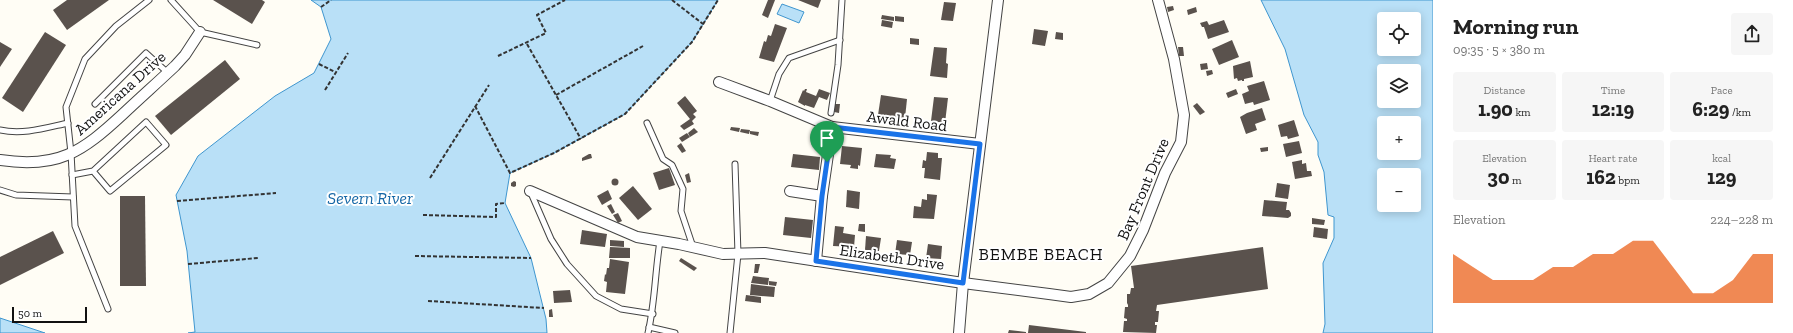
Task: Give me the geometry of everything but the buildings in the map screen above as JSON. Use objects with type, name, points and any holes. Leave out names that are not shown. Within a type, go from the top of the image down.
[{"type":"street","points":[[958,333],[998,0]]},
{"type":"street","name":"Bay Front Drive","points":[[963,283],[1077,296],[1089,294],[1108,283],[1130,256],[1143,230],[1165,173],[1181,142],[1184,114],[1174,59],[1158,0]]},
{"type":"street","name":"Americana Drive","points":[[0,160],[34,162],[54,159],[89,144],[168,73],[185,55],[200,32]]},
{"type":"street","name":"Awald Road","points":[[719,82],[770,101],[832,127],[980,144]]},
{"type":"street","points":[[816,261],[822,196],[832,127]]},
{"type":"street","name":"Elizabeth Drive","points":[[530,190],[627,234],[637,237],[723,254],[765,253],[963,283]]},
{"type":"street","points":[[790,191],[822,196]]},
{"type":"lane","points":[[108,309],[75,226],[71,153],[66,107],[85,59],[116,26],[149,0]]},
{"type":"lane","points":[[171,0],[200,32],[257,44]]},
{"type":"lane","points":[[831,113],[838,65],[842,0]]},
{"type":"lane","points":[[770,101],[778,74],[789,58],[840,40]]},
{"type":"lane","points":[[95,104],[146,53],[168,73]]},
{"type":"lane","points":[[72,175],[93,170],[146,122],[166,145],[110,191],[93,170]]},
{"type":"lane","points":[[0,130],[18,132],[49,129],[68,123]]},
{"type":"lane","points":[[647,123],[663,158],[672,165],[682,189],[681,211],[693,247]]},
{"type":"lane","points":[[730,333],[738,254],[736,164]]},
{"type":"lane","points":[[0,190],[16,195],[73,197]]},
{"type":"lane","points":[[530,190],[551,239],[568,264],[596,296],[621,309],[653,314]]},
{"type":"lane","points":[[648,333],[653,314],[656,262],[660,241]]},
{"type":"lane","points":[[650,327],[675,333]]},
{"type":"path","points":[[321,7],[331,0]]},
{"type":"path","points":[[498,56],[546,33],[537,15],[565,0]]},
{"type":"path","points":[[672,0],[703,24]]},
{"type":"path","points":[[475,106],[510,173],[554,153],[625,114],[692,42],[718,0]]},
{"type":"path","points":[[527,44],[580,139]]},
{"type":"path","points":[[556,95],[643,46]]},
{"type":"path","points":[[325,90],[348,53]]},
{"type":"path","points":[[319,64],[335,72]]},
{"type":"path","points":[[430,178],[489,85]]},
{"type":"path","points":[[177,201],[276,193]]},
{"type":"path","points":[[423,215],[496,217],[496,204],[505,203]]},
{"type":"path","points":[[415,256],[531,258]]},
{"type":"path","points":[[188,264],[258,258]]},
{"type":"path","points":[[428,301],[544,308]]},
{"type":"water","name":"Severn River","points":[[311,0],[718,0],[692,42],[625,114],[554,153],[510,173],[505,203],[531,258],[546,319],[547,333],[188,333],[195,332],[187,251],[176,195],[198,156],[275,96],[314,73],[331,39],[321,7]]},
{"type":"water","points":[[1261,0],[1433,0],[1433,333],[1323,333],[1325,324],[1323,263],[1334,238],[1334,217],[1328,215],[1324,172],[1318,155],[1318,142],[1304,115],[1285,49]]},
{"type":"water","points":[[782,4],[804,12],[799,23],[777,14]]},
{"type":"water","points":[[0,318],[45,333],[0,333]]},
{"type":"district","name":"BEMBE BEACH","points":[[1041,254]]},
{"type":"route","points":[[832,127],[980,144],[963,283],[816,261],[822,196],[827,162],[832,127]]}]
